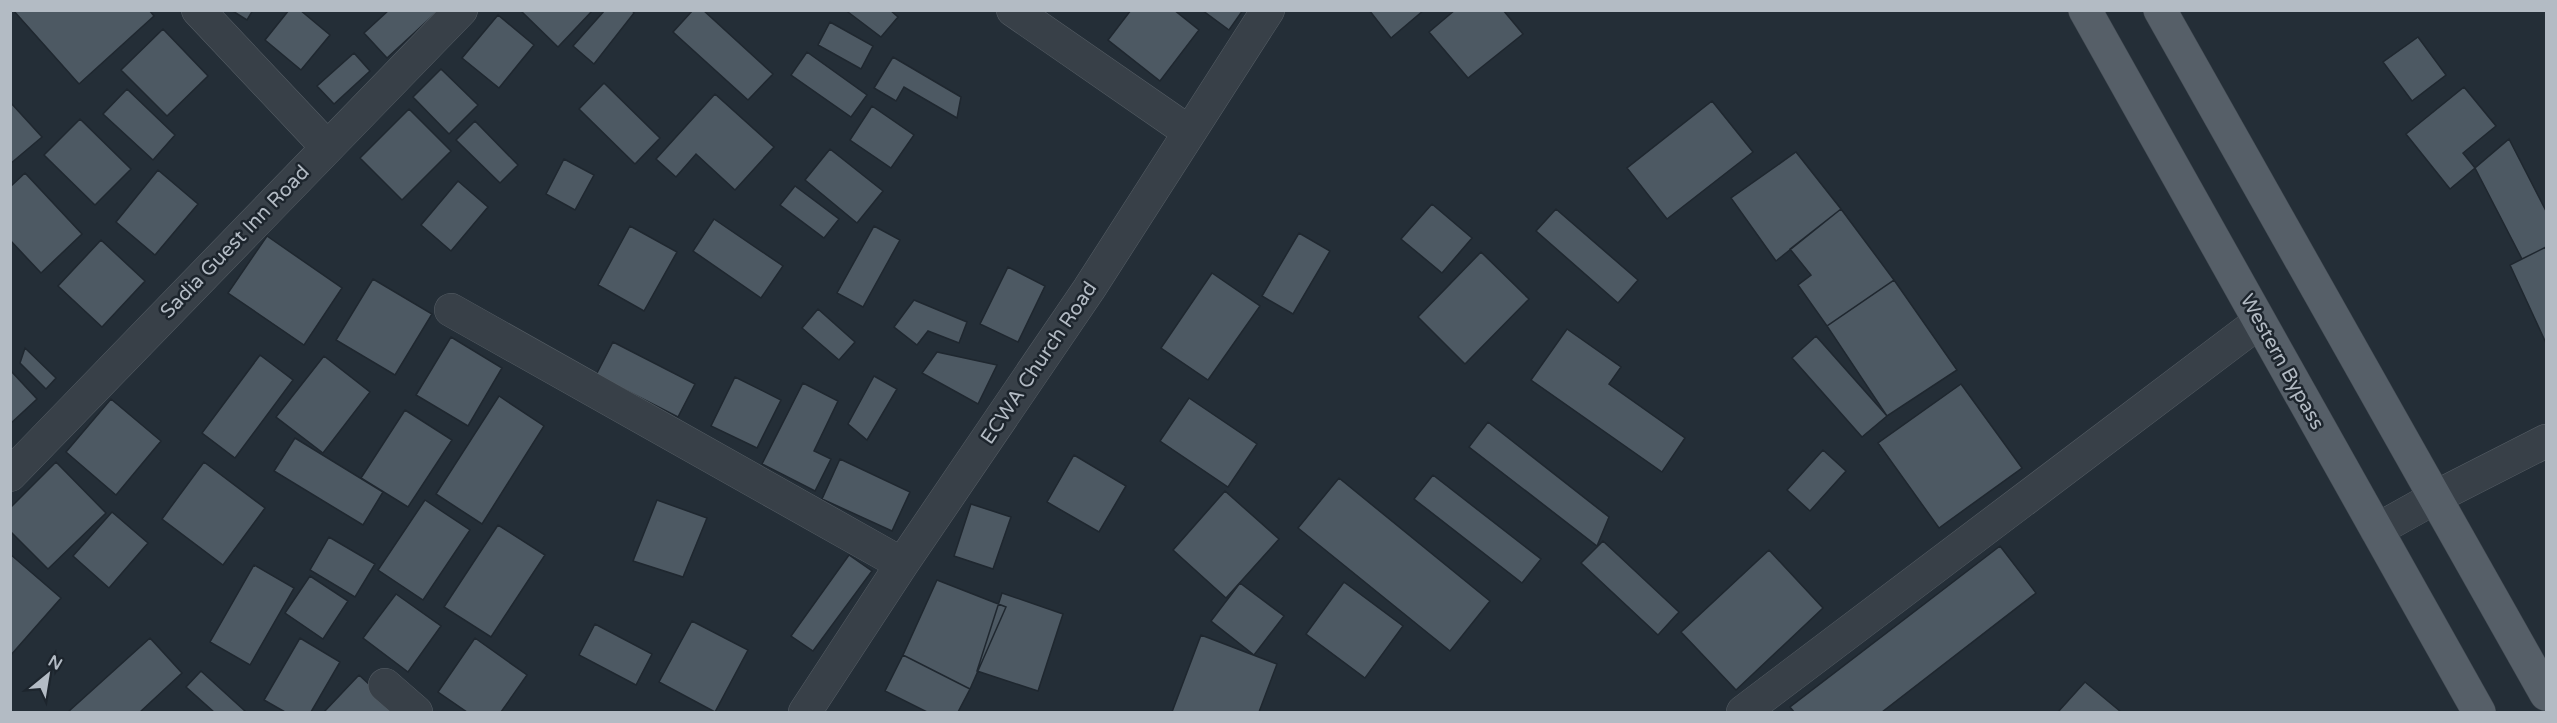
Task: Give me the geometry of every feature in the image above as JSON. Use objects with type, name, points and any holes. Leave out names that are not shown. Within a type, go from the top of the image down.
[{"type":"main road","name":"Western Bypass","points":[[2085,10],[2480,712]]},
{"type":"main road","points":[[2160,10],[2547,694]]},
{"type":"street","points":[[198,10],[327,147]]},
{"type":"street","name":"Sadia Guest Inn Road","points":[[10,475],[461,10]]},
{"type":"street","points":[[1013,10],[1189,132]]},
{"type":"street","name":"ECWA Church Road","points":[[805,712],[902,564],[1089,289],[1268,10]]},
{"type":"street","points":[[451,310],[902,564]]},
{"type":"street","points":[[1743,712],[2259,322]]},
{"type":"street","points":[[2377,530],[2436,496],[2547,441]]},
{"type":"street","points":[[385,685],[416,712]]},
{"type":"building","points":[[13,10],[149,10],[154,16],[79,84]]},
{"type":"building","points":[[231,10],[253,10],[247,20]]},
{"type":"building","points":[[289,10],[300,10],[330,35],[301,70],[265,40]]},
{"type":"building","points":[[389,10],[439,10],[387,58],[364,33]]},
{"type":"building","points":[[520,10],[593,10],[558,47]]},
{"type":"building","points":[[605,10],[632,10],[634,13],[594,64],[573,46]]},
{"type":"building","points":[[693,10],[703,10],[773,74],[748,100],[673,32]]},
{"type":"building","points":[[850,10],[890,10],[898,17],[881,37],[848,12]]},
{"type":"building","points":[[1131,10],[1174,10],[1199,30],[1160,81],[1108,40]]},
{"type":"building","points":[[1202,10],[1243,10],[1229,30]]},
{"type":"building","points":[[1369,10],[1424,10],[1391,38]]},
{"type":"building","points":[[1455,10],[1503,10],[1523,34],[1468,78],[1429,32]]},
{"type":"building","points":[[498,15],[534,45],[499,88],[462,58]]},
{"type":"building","points":[[830,22],[873,46],[861,69],[818,45]]},
{"type":"building","points":[[163,29],[208,76],[167,116],[121,70]]},
{"type":"building","points":[[2418,37],[2446,75],[2412,101],[2383,62]]},
{"type":"building","points":[[807,52],[867,95],[851,117],[791,75]]},
{"type":"building","points":[[354,53],[370,71],[334,104],[317,86]]},
{"type":"building","points":[[893,57],[961,97],[957,118],[904,87],[896,101],[874,88]]},
{"type":"building","points":[[441,69],[478,105],[449,134],[413,97]]},
{"type":"building","points":[[604,83],[660,138],[635,164],[579,109]]},
{"type":"building","points":[[2464,87],[2496,126],[2463,153],[2475,168],[2450,189],[2406,134]]},
{"type":"building","points":[[127,89],[175,135],[153,160],[103,114]]},
{"type":"building","points":[[715,94],[774,147],[735,190],[696,154],[676,177],[656,159]]},
{"type":"building","points":[[1712,101],[1753,152],[1667,219],[1627,168]]},
{"type":"building","points":[[10,102],[42,137],[10,164]]},
{"type":"building","points":[[872,106],[914,135],[891,168],[850,140]]},
{"type":"building","points":[[409,109],[451,151],[402,200],[360,158]]},
{"type":"building","points":[[80,119],[131,169],[95,205],[44,155]]},
{"type":"building","points":[[475,121],[518,165],[500,183],[456,140]]},
{"type":"building","points":[[2509,139],[2546,211],[2546,247],[2522,259],[2475,168]]},
{"type":"building","points":[[830,149],[883,191],[857,223],[805,180]]},
{"type":"building","points":[[1796,152],[1841,209],[1776,261],[1731,198]]},
{"type":"building","points":[[564,159],[594,175],[575,210],[546,194]]},
{"type":"building","points":[[158,170],[198,204],[155,255],[116,222]]},
{"type":"building","points":[[25,173],[82,234],[41,273],[10,240],[10,187]]},
{"type":"building","points":[[458,181],[488,207],[451,251],[421,225]]},
{"type":"building","points":[[795,186],[839,219],[824,238],[780,205]]},
{"type":"building","points":[[1432,204],[1472,238],[1442,273],[1401,239]]},
{"type":"building","points":[[1556,209],[1638,280],[1618,303],[1536,231]]},
{"type":"building","points":[[1841,209],[1894,280],[1827,326],[1798,285],[1811,275],[1790,249]]},
{"type":"building","points":[[714,219],[783,266],[761,298],[693,251]]},
{"type":"building","points":[[630,226],[677,252],[644,311],[598,285]]},
{"type":"building","points":[[874,226],[900,240],[863,307],[837,293]]},
{"type":"building","points":[[1299,233],[1330,251],[1293,314],[1262,296]]},
{"type":"building","points":[[267,236],[342,288],[304,345],[228,293]]},
{"type":"building","points":[[101,240],[145,281],[102,327],[58,286]]},
{"type":"building","points":[[2546,247],[2546,343],[2510,265]]},
{"type":"building","points":[[1481,252],[1529,299],[1465,364],[1418,317]]},
{"type":"building","points":[[1008,267],[1045,286],[1018,342],[980,324]]},
{"type":"building","points":[[1212,273],[1260,306],[1208,380],[1161,348]]},
{"type":"building","points":[[373,279],[432,314],[395,375],[336,340]]},
{"type":"building","points":[[1894,280],[1957,370],[1887,416],[1827,326]]},
{"type":"building","points":[[914,300],[967,322],[959,343],[928,331],[917,345],[894,327]]},
{"type":"building","points":[[818,309],[855,342],[839,360],[802,328]]},
{"type":"building","points":[[1567,329],[1621,367],[1609,384],[1685,438],[1662,472],[1531,380]]},
{"type":"building","points":[[1816,336],[1887,416],[1862,437],[1792,358]]},
{"type":"building","points":[[451,337],[502,368],[468,426],[416,395]]},
{"type":"building","points":[[613,342],[695,384],[678,417],[596,375]]},
{"type":"building","points":[[25,348],[56,378],[46,389],[20,363]]},
{"type":"building","points":[[937,352],[997,365],[978,404],[922,373]]},
{"type":"building","points":[[260,355],[293,380],[235,458],[202,433]]},
{"type":"building","points":[[324,356],[370,392],[323,453],[276,417]]},
{"type":"building","points":[[10,370],[37,399],[10,424]]},
{"type":"building","points":[[874,376],[897,389],[867,440],[848,424]]},
{"type":"building","points":[[735,377],[781,400],[757,448],[711,426]]},
{"type":"building","points":[[803,383],[838,401],[814,451],[831,459],[815,491],[762,464]]},
{"type":"building","points":[[1961,384],[2022,468],[1939,528],[1878,443]]},
{"type":"building","points":[[499,396],[544,426],[482,524],[436,494]]},
{"type":"building","points":[[1189,398],[1257,444],[1228,487],[1160,441]]},
{"type":"building","points":[[111,399],[161,441],[116,495],[66,452]]},
{"type":"building","points":[[405,410],[452,440],[408,507],[361,478]]},
{"type":"building","points":[[1488,422],[1609,517],[1597,546],[1469,447]]},
{"type":"building","points":[[295,438],[383,492],[363,525],[274,471]]},
{"type":"building","points":[[1823,450],[1846,471],[1810,511],[1787,490]]},
{"type":"building","points":[[1074,455],[1126,486],[1099,532],[1047,502]]},
{"type":"building","points":[[840,459],[910,492],[892,531],[822,499]]},
{"type":"building","points":[[56,462],[106,513],[48,569],[10,531],[10,508]]},
{"type":"building","points":[[204,462],[265,508],[223,565],[162,519]]},
{"type":"building","points":[[1433,475],[1541,559],[1522,583],[1414,499]]},
{"type":"building","points":[[1339,478],[1490,601],[1450,651],[1298,528]]},
{"type":"building","points":[[1225,491],[1279,539],[1226,598],[1173,550]]},
{"type":"building","points":[[425,500],[470,530],[423,600],[378,570]]},
{"type":"building","points":[[657,500],[707,518],[683,577],[633,561]]},
{"type":"building","points":[[971,504],[1011,517],[993,569],[954,556]]},
{"type":"building","points":[[112,512],[148,543],[109,588],[73,556]]},
{"type":"building","points":[[498,525],[545,555],[491,637],[444,607]]},
{"type":"building","points":[[329,537],[375,564],[355,597],[310,570]]},
{"type":"building","points":[[1603,541],[1679,612],[1658,635],[1581,563]]},
{"type":"building","points":[[2000,546],[2036,593],[1882,712],[1794,712],[1790,707]]},
{"type":"building","points":[[1769,550],[1823,608],[1736,690],[1681,632]]},
{"type":"building","points":[[10,554],[61,598],[10,656]]},
{"type":"building","points":[[849,555],[872,571],[813,651],[791,636]]},
{"type":"building","points":[[254,565],[294,588],[250,665],[210,642]]},
{"type":"building","points":[[310,576],[348,601],[323,639],[285,613]]},
{"type":"building","points":[[937,580],[1006,607],[970,689],[903,655]]},
{"type":"building","points":[[1344,582],[1403,626],[1365,678],[1306,634]]},
{"type":"building","points":[[1240,583],[1284,616],[1254,655],[1211,621]]},
{"type":"building","points":[[1002,593],[1063,614],[1038,691],[977,671]]},
{"type":"building","points":[[396,594],[441,626],[408,672],[363,638]]},
{"type":"building","points":[[692,621],[748,650],[715,712],[659,682]]},
{"type":"building","points":[[595,624],[652,654],[636,685],[579,655]]},
{"type":"building","points":[[1201,635],[1277,664],[1259,712],[1172,712]]},
{"type":"building","points":[[150,638],[182,673],[140,712],[68,712]]},
{"type":"building","points":[[300,638],[340,662],[311,712],[285,712],[264,700]]},
{"type":"building","points":[[475,638],[527,675],[501,712],[467,712],[438,692]]},
{"type":"building","points":[[903,655],[970,689],[958,712],[927,712],[885,691]]},
{"type":"building","points":[[201,671],[246,712],[214,712],[186,687]]},
{"type":"building","points":[[359,675],[399,712],[324,712]]},
{"type":"building","points":[[2085,682],[2121,712],[2058,712]]}]
